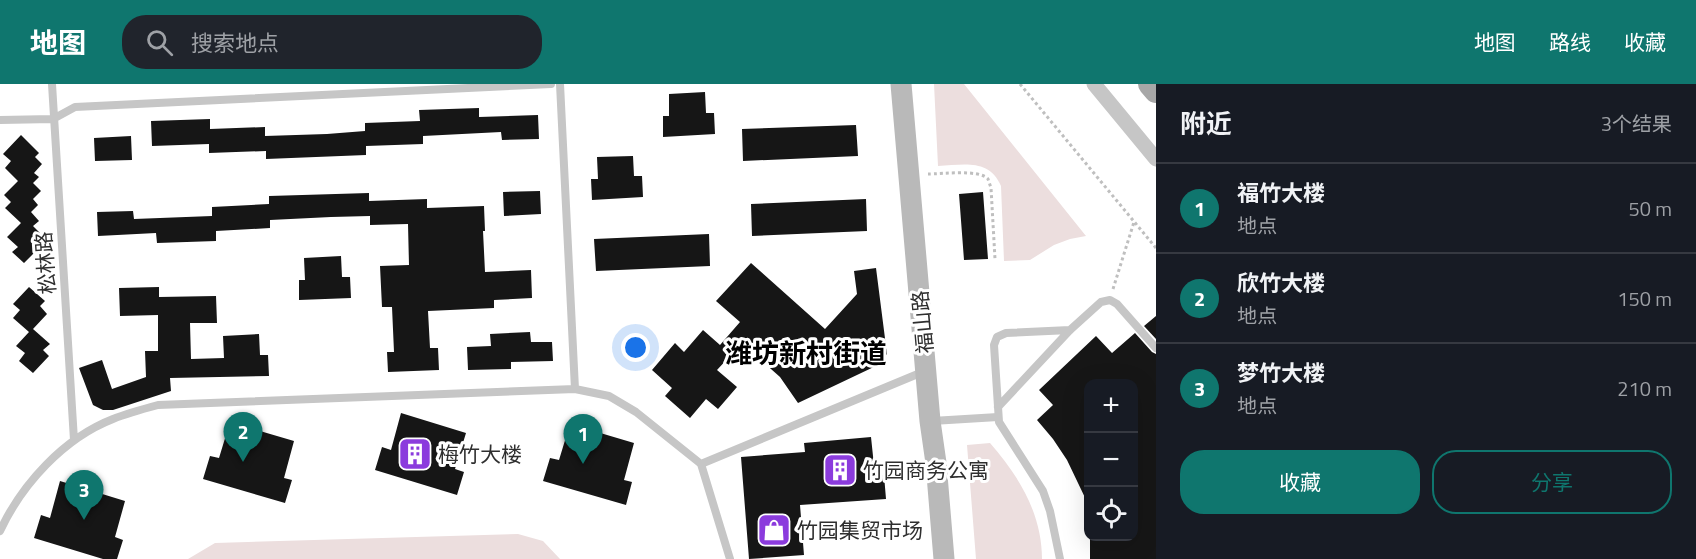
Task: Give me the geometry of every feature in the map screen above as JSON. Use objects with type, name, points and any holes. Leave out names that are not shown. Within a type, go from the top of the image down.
[{"type":"main road","points":[[1150,84],[1156,92]]},
{"type":"street","name":"福山路","points":[[901,84],[944,559]]},
{"type":"street","points":[[1094,84],[1156,159]]},
{"type":"lane","name":"松林路","points":[[52,84],[74,440]]},
{"type":"lane","points":[[0,120],[53,119],[75,107],[551,84]]},
{"type":"lane","points":[[560,84],[575,390]]},
{"type":"lane","points":[[998,406],[1070,330],[1101,302],[1110,300],[1117,304],[1156,348]]},
{"type":"lane","points":[[1060,559],[1050,511],[1043,491],[1001,427],[998,417],[994,345],[997,337],[1006,333],[1070,330]]},
{"type":"lane","points":[[701,464],[926,370]]},
{"type":"lane","points":[[0,531],[23,490],[74,440],[111,420],[158,405],[575,390],[609,396],[636,412],[701,464],[730,559]]},
{"type":"lane","points":[[930,421],[998,417]]},
{"type":"path","points":[[1020,84],[1156,248]]},
{"type":"path","points":[[909,175],[972,173],[981,174],[988,179],[991,188],[995,259]]},
{"type":"path","points":[[1110,300],[1134,222]]},
{"type":"shaded area","points":[[934,84],[964,84],[1086,236],[1054,245],[1030,260],[1004,261],[1001,186],[996,177],[990,171],[974,165],[938,166]]},
{"type":"shaded area","points":[[990,443],[1027,496],[1038,527],[1042,559],[976,559],[967,445]]},
{"type":"shaded area","points":[[518,534],[543,541],[560,559],[188,559],[215,543]]},
{"type":"building","points":[[705,92],[706,113],[714,113],[715,134],[663,137],[663,116],[669,116],[669,94]]},
{"type":"building","points":[[479,108],[479,117],[538,115],[539,139],[502,140],[501,132],[423,136],[423,144],[366,146],[366,155],[266,159],[266,151],[209,153],[209,144],[152,146],[151,121],[210,119],[210,129],[265,127],[265,136],[327,134],[365,131],[365,123],[420,121],[419,110]]},
{"type":"building","points":[[856,125],[858,156],[743,161],[742,129]]},
{"type":"building","points":[[21,135],[39,153],[35,157],[42,164],[34,173],[39,177],[33,183],[41,191],[33,199],[38,205],[31,212],[39,221],[33,226],[40,233],[32,241],[39,248],[24,263],[12,252],[18,247],[7,237],[21,223],[5,208],[11,202],[4,195],[18,181],[5,168],[11,161],[3,154]]},
{"type":"building","points":[[131,136],[132,160],[95,161],[94,138]]},
{"type":"building","points":[[633,156],[634,176],[642,176],[643,197],[592,200],[591,179],[598,179],[597,157]]},
{"type":"building","points":[[540,191],[541,214],[504,216],[503,192]]},
{"type":"building","points":[[983,192],[988,259],[964,260],[959,194]]},
{"type":"building","points":[[369,193],[369,201],[427,199],[427,208],[484,206],[485,272],[531,270],[532,298],[494,300],[494,308],[428,311],[430,348],[438,348],[439,370],[388,372],[387,352],[394,352],[392,307],[382,307],[380,266],[409,265],[408,224],[370,225],[370,216],[331,217],[270,220],[270,228],[216,231],[216,241],[157,243],[156,233],[98,236],[97,212],[133,211],[134,219],[212,216],[212,207],[269,204],[269,196]]},
{"type":"building","points":[[866,199],[867,231],[752,236],[751,204]]},
{"type":"building","points":[[709,234],[710,266],[596,271],[594,239]]},
{"type":"building","points":[[341,256],[342,277],[350,277],[351,298],[299,300],[299,280],[305,280],[304,258]]},
{"type":"building","points":[[751,263],[825,329],[857,294],[854,271],[876,268],[887,354],[878,365],[798,403],[780,377],[742,343],[717,370],[737,387],[718,409],[706,399],[690,418],[665,396],[672,388],[652,370],[675,343],[684,352],[703,330],[720,345],[740,322],[716,301]]},
{"type":"building","points":[[29,287],[45,301],[40,306],[47,314],[33,329],[50,344],[43,350],[49,356],[33,373],[19,361],[25,353],[16,346],[29,332],[13,318],[20,310],[13,304]]},
{"type":"building","points":[[159,287],[159,297],[216,296],[217,323],[190,323],[191,359],[224,358],[223,336],[259,334],[260,355],[268,355],[269,376],[170,378],[171,391],[113,410],[103,410],[93,405],[79,368],[102,360],[112,389],[146,377],[145,351],[158,351],[158,315],[120,316],[119,288]]},
{"type":"building","points":[[1156,316],[1156,339],[1144,326]]},
{"type":"building","points":[[530,332],[531,342],[552,342],[553,361],[511,362],[511,369],[468,370],[467,347],[491,346],[490,334]]},
{"type":"building","points":[[1135,333],[1156,354],[1156,559],[1090,559],[1090,541],[1138,541],[1138,379],[1084,379],[1084,496],[1067,460],[1037,420],[1053,405],[1039,390],[1096,336],[1112,353]]},
{"type":"building","name":"梅竹大楼","points":[[401,413],[466,433],[455,469],[464,472],[457,495],[375,470],[382,447],[391,450]]},
{"type":"building","points":[[230,422],[294,441],[284,478],[292,480],[285,503],[203,479],[210,456],[219,458]]},
{"type":"building","points":[[570,424],[634,443],[624,480],[632,482],[626,505],[543,481],[550,458],[559,460]]},
{"type":"building","points":[[871,437],[875,475],[884,475],[886,499],[800,505],[804,555],[749,559],[741,457],[805,452],[804,443]]},
{"type":"building","points":[[60,481],[125,501],[115,537],[123,540],[117,559],[103,559],[34,538],[41,515],[50,518]]},
{"type":"place","name":"梅竹大楼","points":[[415,454]]},
{"type":"place","name":"欣竹大楼","points":[[243,462]]},
{"type":"place","name":"福竹大楼","points":[[583,464]]},
{"type":"place","name":"竹园商务公寓","points":[[840,470]]},
{"type":"place","name":"梦竹大楼","points":[[84,520]]},
{"type":"place","name":"竹园集贸市场","points":[[774,530]]},
{"type":"district","name":"潍坊新村街道","points":[[806,352]]}]
